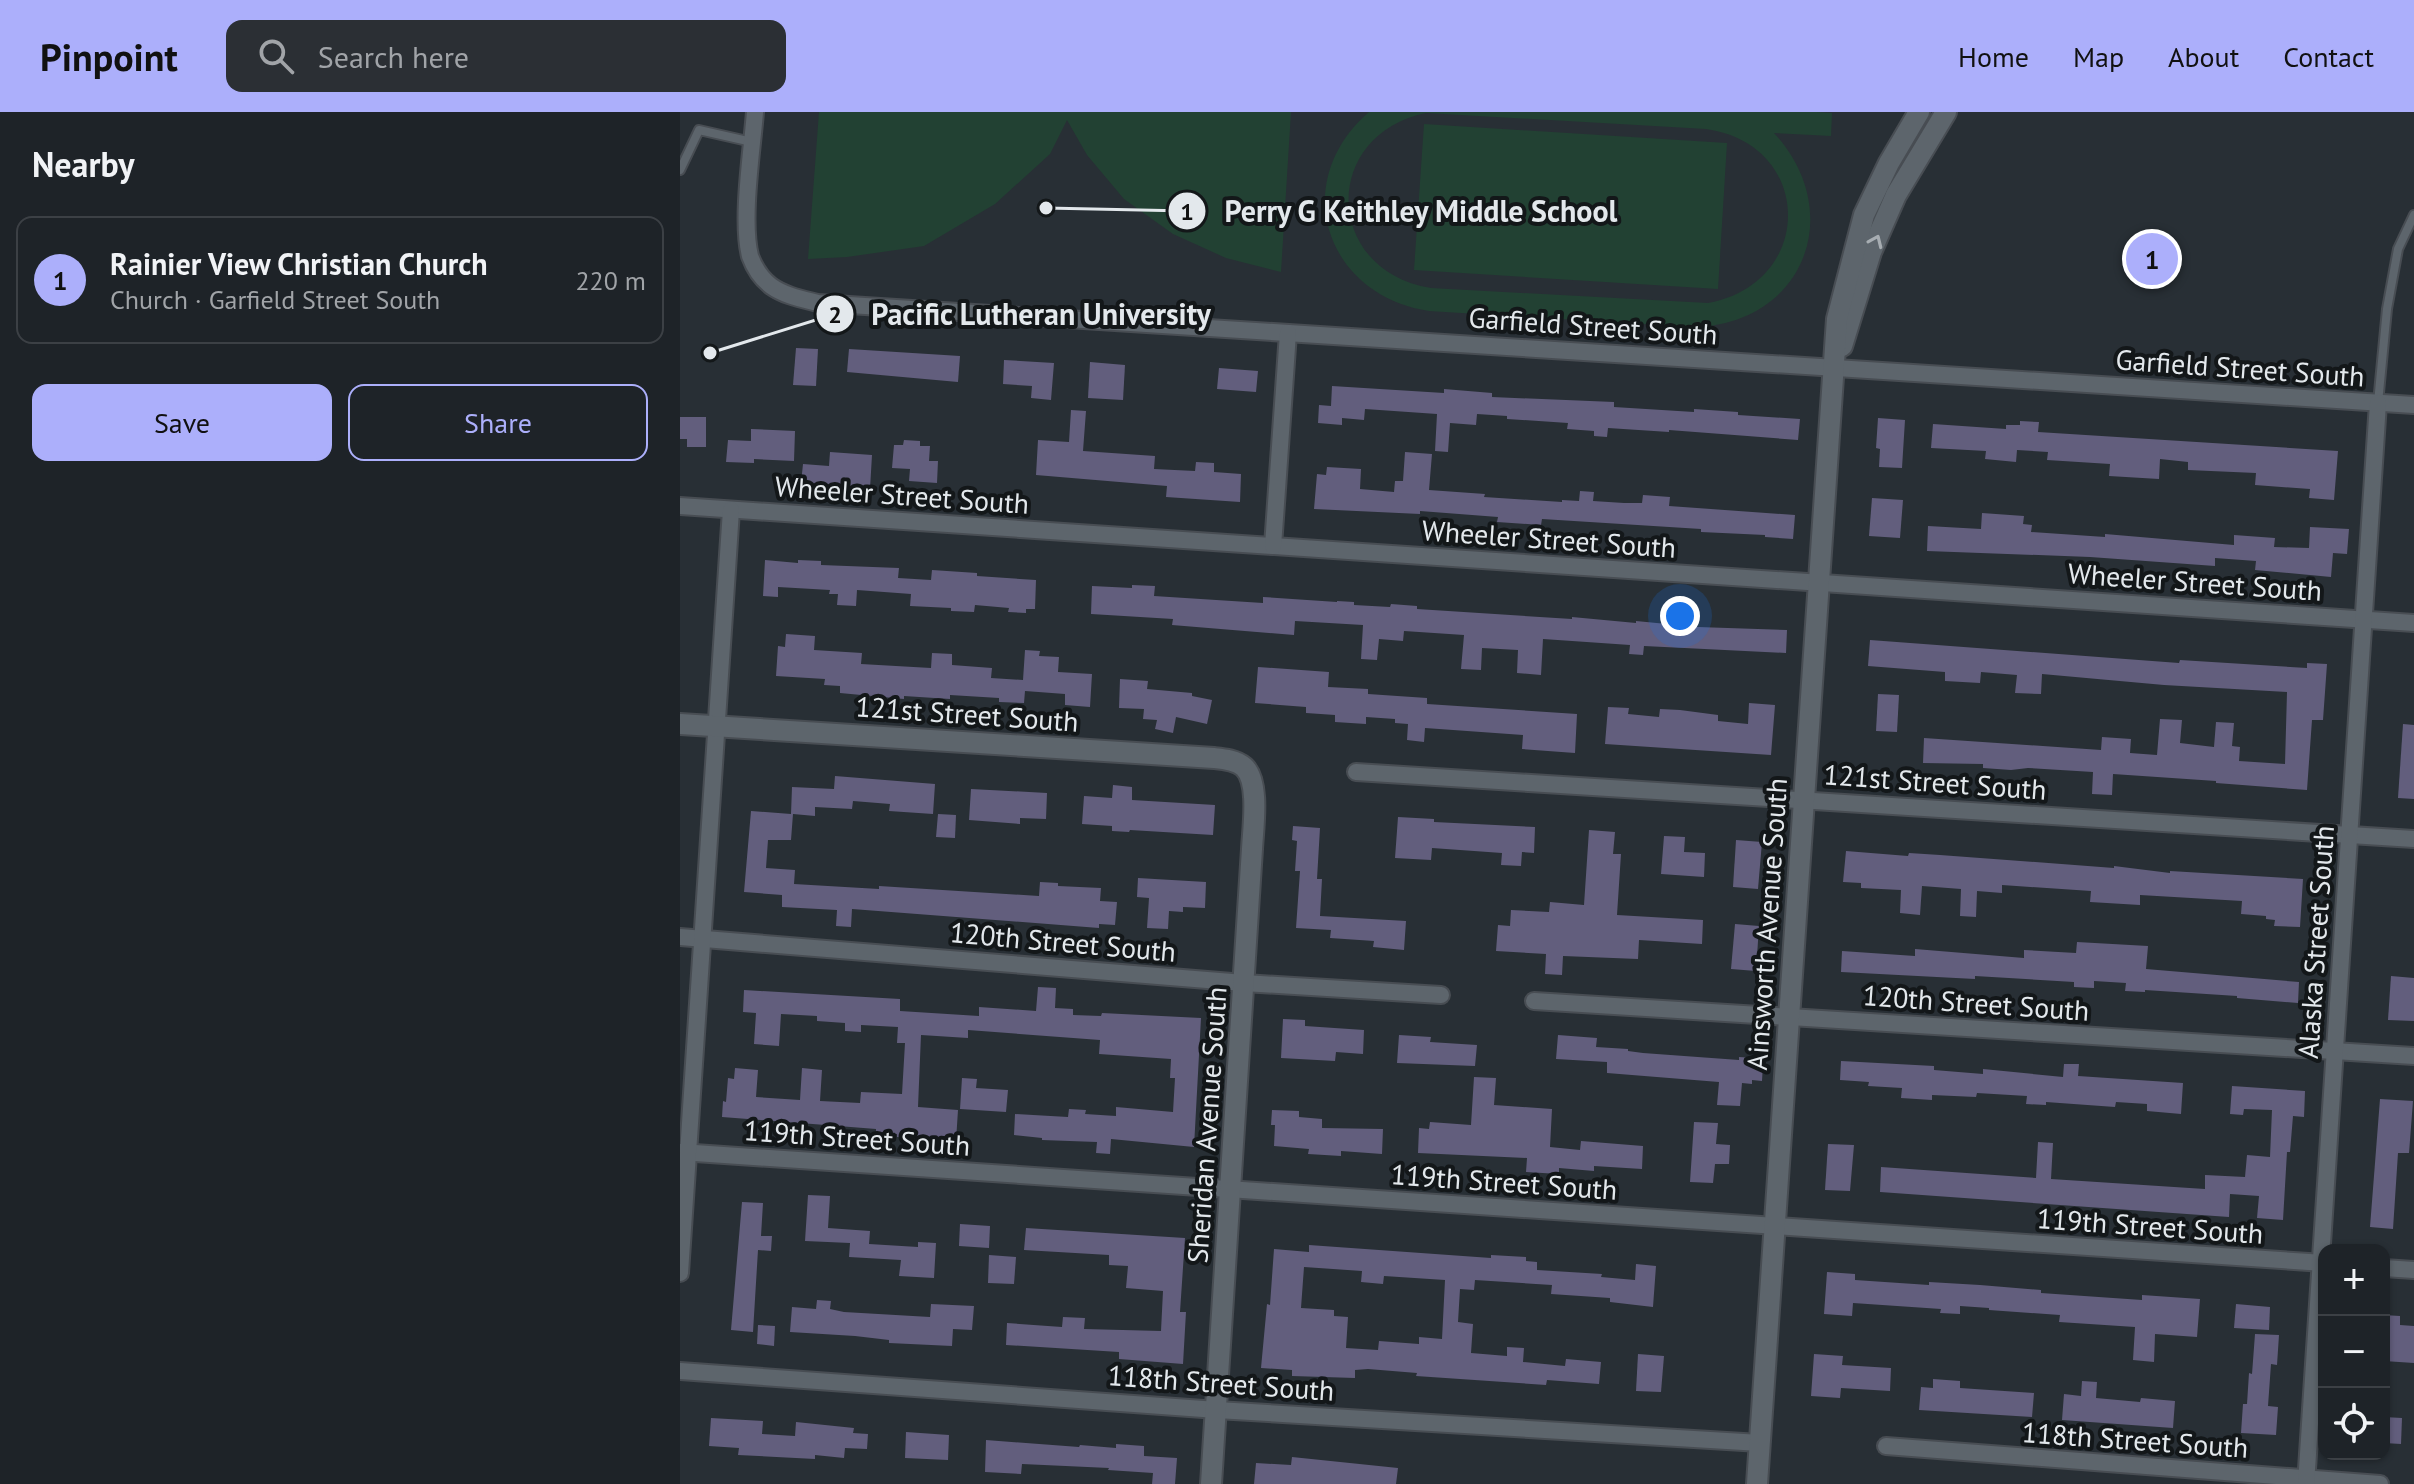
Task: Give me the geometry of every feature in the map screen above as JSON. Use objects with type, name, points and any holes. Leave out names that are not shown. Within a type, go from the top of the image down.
[{"type":"street","points":[[752,143],[755,112]]},
{"type":"street","name":"Ainsworth Avenue South","points":[[1757,1484],[1837,319],[1864,215],[1889,163],[1919,112]]},
{"type":"street","name":"Ainsworth Avenue South","points":[[1832,368],[1848,332],[1871,252],[1896,195],[1946,112]]},
{"type":"street","name":"Garfield Street South","points":[[752,143],[747,238],[751,258],[757,271],[772,287],[787,295],[818,303],[2414,405]]},
{"type":"street","points":[[1273,546],[1288,333]]},
{"type":"street","name":"Alaska Street South","points":[[2323,1244],[2378,403]]},
{"type":"street","name":"Wheeler Street South","points":[[680,506],[2414,623]]},
{"type":"street","points":[[680,1273],[684,1152],[703,939],[731,510]]},
{"type":"street","name":"121st Street South","points":[[680,724],[1214,758],[1234,761],[1248,771]]},
{"type":"street","name":"Sheridan Avenue South","points":[[1211,1484],[1253,812],[1252,783],[1248,771]]},
{"type":"street","name":"121st Street South","points":[[1356,772],[2414,839]]},
{"type":"street","name":"120th Street South","points":[[680,937],[1244,983],[1441,995]]},
{"type":"street","name":"120th Street South","points":[[1534,1001],[2414,1056]]},
{"type":"street","name":"119th Street South","points":[[684,1152],[2318,1263]]},
{"type":"street","points":[[2390,1268],[2414,1270]]},
{"type":"street","name":"Alaska Street South","points":[[2306,1482],[2318,1316]]},
{"type":"street","name":"118th Street South","points":[[680,1371],[1217,1410],[1760,1443]]},
{"type":"street","name":"118th Street South","points":[[1886,1446],[2306,1482],[2380,1484]]},
{"type":"lane","points":[[680,170],[699,130],[752,143]]},
{"type":"lane","points":[[2378,403],[2389,294],[2398,249],[2414,215]]},
{"type":"green space","points":[[819,112],[1291,112],[1281,272],[1226,258],[1173,234],[1124,199],[1087,155],[1067,120],[1050,154],[995,204],[924,246],[808,259]]},
{"type":"green space","points":[[1369,112],[1832,113],[1831,136],[1774,133],[1796,164],[1808,197],[1810,229],[1802,259],[1786,286],[1762,307],[1731,321],[1693,327],[1429,311],[1393,301],[1364,283],[1343,259],[1330,232],[1325,202],[1330,170],[1344,140]],"holes":[[[1426,113],[1706,129],[1742,140],[1767,160],[1783,185],[1788,214],[1783,243],[1768,269],[1743,290],[1708,303],[1431,288],[1396,277],[1370,257],[1354,231],[1349,202],[1353,174],[1367,147],[1391,126]]]},
{"type":"green space","points":[[1424,124],[1727,143],[1718,289],[1414,270]]},
{"type":"building","points":[[796,348],[818,349],[816,386],[793,385]]},
{"type":"building","points":[[849,349],[960,356],[958,382],[847,372]]},
{"type":"building","points":[[1004,360],[1054,363],[1051,400],[1031,398],[1032,386],[1003,384]]},
{"type":"building","points":[[1090,362],[1125,365],[1123,400],[1088,398]]},
{"type":"building","points":[[1219,368],[1258,371],[1256,392],[1217,389]]},
{"type":"building","points":[[1332,386],[1444,393],[1444,389],[1492,393],[1492,397],[1614,402],[1614,407],[1694,412],[1694,409],[1800,419],[1798,440],[1608,428],[1607,437],[1594,436],[1594,431],[1567,429],[1568,423],[1477,414],[1476,425],[1450,423],[1448,452],[1435,451],[1437,414],[1365,409],[1364,420],[1342,418],[1342,425],[1318,423],[1319,405],[1331,406]]},
{"type":"building","points":[[1071,410],[1086,411],[1083,451],[1155,456],[1154,469],[1195,471],[1196,462],[1214,463],[1214,472],[1241,474],[1240,502],[1166,497],[1167,486],[1036,475],[1038,440],[1069,442]]},
{"type":"building","points":[[680,417],[706,417],[706,447],[687,447],[687,439],[680,439]]},
{"type":"building","points":[[1878,418],[1905,420],[1902,468],[1879,467],[1880,449],[1876,448]]},
{"type":"building","points":[[2020,421],[2039,422],[2038,432],[2338,451],[2334,500],[2309,498],[2310,489],[2255,485],[2256,473],[2188,470],[2188,462],[2160,459],[2159,479],[2109,476],[2110,464],[2047,460],[2048,452],[2017,450],[2016,462],[1985,459],[1986,451],[1931,448],[1933,424],[2006,429],[2006,425],[2020,425]]},
{"type":"building","points":[[751,429],[795,431],[794,461],[754,459],[754,463],[726,462],[728,440],[751,441]]},
{"type":"building","points":[[904,440],[920,441],[920,446],[930,446],[929,461],[938,461],[937,483],[909,481],[910,469],[892,468],[894,445],[903,445]]},
{"type":"building","points":[[830,452],[872,455],[870,489],[801,483],[803,464],[829,466]]},
{"type":"building","points":[[1405,452],[1432,454],[1429,490],[1562,502],[1579,501],[1580,491],[1594,492],[1593,501],[1642,503],[1643,495],[1670,497],[1669,506],[1795,515],[1793,539],[1701,532],[1701,529],[1542,519],[1541,525],[1497,522],[1498,517],[1420,511],[1420,514],[1314,509],[1317,474],[1326,475],[1327,467],[1361,469],[1360,489],[1394,492],[1395,481],[1403,481]]},
{"type":"building","points":[[1872,498],[1903,500],[1900,538],[1869,536]]},
{"type":"building","points":[[1982,513],[2024,516],[2023,524],[2032,525],[2031,532],[2105,537],[2105,534],[2234,545],[2234,535],[2275,538],[2274,547],[2309,548],[2310,527],[2349,529],[2347,554],[2333,553],[2331,577],[2255,570],[2256,561],[2215,558],[2215,566],[2090,557],[1927,551],[1928,526],[1981,529]]},
{"type":"building","points":[[765,560],[899,568],[898,578],[931,580],[932,570],[1036,580],[1035,609],[1026,609],[1026,613],[1008,612],[1009,608],[975,605],[974,612],[951,611],[951,608],[910,606],[911,594],[857,590],[856,606],[837,605],[838,594],[829,594],[830,590],[778,587],[778,597],[763,596]]},
{"type":"building","points":[[1132,585],[1155,586],[1154,596],[1263,603],[1263,597],[1698,627],[1787,630],[1786,653],[1644,646],[1643,655],[1629,654],[1630,645],[1543,639],[1541,675],[1517,673],[1518,650],[1482,648],[1481,670],[1461,669],[1464,635],[1404,631],[1403,641],[1379,639],[1377,660],[1361,659],[1363,625],[1295,621],[1294,635],[1172,625],[1173,619],[1091,614],[1092,586],[1132,588]]},
{"type":"building","points":[[786,634],[815,636],[814,650],[862,653],[861,664],[931,668],[932,653],[952,654],[952,665],[992,668],[991,678],[1023,680],[1025,650],[1040,651],[1039,656],[1059,657],[1058,672],[1092,674],[1090,707],[1065,705],[1065,694],[1025,691],[1024,703],[950,695],[950,699],[904,696],[904,699],[840,693],[840,686],[824,685],[825,679],[776,676],[778,646],[785,647]]},
{"type":"building","points":[[1870,640],[2179,663],[2180,660],[2307,668],[2307,663],[2327,664],[2323,720],[2312,720],[2307,790],[2113,774],[2112,795],[2092,794],[2093,772],[1923,763],[1924,738],[2101,750],[2102,737],[2131,739],[2130,753],[2157,755],[2160,719],[2182,720],[2180,743],[2214,747],[2216,722],[2234,723],[2232,746],[2240,747],[2239,761],[2285,764],[2287,692],[2042,674],[2041,694],[2015,693],[2017,675],[1981,672],[1980,683],[1945,681],[1945,672],[1868,666]]},
{"type":"building","points":[[1258,667],[1329,672],[1328,687],[1368,689],[1368,694],[1427,698],[1427,704],[1577,714],[1575,753],[1522,749],[1523,735],[1425,728],[1424,742],[1407,740],[1408,724],[1395,723],[1395,719],[1366,717],[1366,724],[1335,722],[1335,715],[1306,713],[1306,707],[1255,703]]},
{"type":"building","points":[[1120,679],[1148,681],[1147,689],[1192,693],[1192,696],[1212,700],[1207,724],[1176,717],[1173,733],[1155,729],[1157,720],[1143,719],[1144,709],[1119,708]]},
{"type":"building","points":[[1878,694],[1899,695],[1897,732],[1876,731]]},
{"type":"building","points":[[1749,703],[1775,705],[1771,755],[1605,744],[1608,707],[1629,708],[1628,714],[1659,717],[1660,709],[1680,710],[1718,715],[1718,721],[1748,724]]},
{"type":"building","points":[[2403,724],[2414,725],[2414,799],[2398,798]]},
{"type":"building","points":[[835,776],[935,784],[933,814],[889,811],[890,804],[853,801],[852,809],[815,807],[815,816],[793,814],[791,840],[768,840],[766,868],[795,870],[794,884],[1039,896],[1040,882],[1101,888],[1100,901],[1117,902],[1115,925],[1099,924],[1099,928],[852,909],[851,927],[836,926],[837,910],[782,907],[782,895],[744,892],[751,811],[791,814],[792,787],[834,789]]},
{"type":"building","points":[[1113,785],[1132,787],[1132,800],[1215,805],[1213,835],[1112,831],[1112,826],[1082,824],[1084,796],[1112,798]]},
{"type":"building","points":[[971,789],[1047,793],[1046,819],[1020,818],[1020,824],[969,820]]},
{"type":"building","points":[[938,814],[956,815],[955,838],[936,837]]},
{"type":"building","points":[[1398,817],[1535,827],[1534,853],[1522,852],[1521,866],[1501,865],[1502,853],[1432,848],[1431,860],[1395,858]]},
{"type":"building","points":[[1293,826],[1320,828],[1317,879],[1322,879],[1320,916],[1406,921],[1404,950],[1373,947],[1374,941],[1330,938],[1331,930],[1296,928],[1300,871],[1295,871],[1297,841],[1292,840]]},
{"type":"building","points":[[1589,830],[1615,832],[1613,854],[1621,854],[1617,915],[1703,920],[1702,944],[1639,940],[1638,959],[1563,956],[1562,975],[1545,974],[1546,954],[1496,951],[1498,925],[1510,926],[1511,910],[1549,912],[1550,902],[1584,905]]},
{"type":"building","points":[[1664,836],[1685,837],[1684,852],[1705,853],[1704,877],[1661,874]]},
{"type":"building","points":[[1736,840],[1762,842],[1758,889],[1733,887]]},
{"type":"building","points":[[1846,851],[2303,879],[2300,927],[2274,926],[2275,920],[2266,919],[2266,916],[2241,914],[2242,901],[2140,895],[2140,905],[2090,902],[2091,891],[2002,885],[2002,893],[1977,891],[1976,917],[1960,916],[1961,889],[1922,886],[1920,915],[1900,913],[1901,890],[1861,888],[1861,883],[1843,882]]},
{"type":"building","points":[[1138,878],[1206,882],[1205,908],[1183,907],[1183,912],[1169,911],[1168,929],[1147,928],[1149,898],[1137,897]]},
{"type":"building","points":[[1735,924],[1759,926],[1756,971],[1731,969]]},
{"type":"building","points":[[2077,942],[2148,946],[2146,969],[2299,982],[2298,1003],[2237,996],[2125,991],[2126,983],[2094,981],[2094,988],[2074,987],[2074,982],[1841,972],[1842,951],[1915,956],[1915,949],[2024,958],[2024,950],[2076,953]]},
{"type":"building","points":[[2391,976],[2414,978],[2414,1021],[2388,1020]]},
{"type":"building","points":[[1038,987],[1056,988],[1055,1008],[1073,1009],[1073,1015],[1101,1016],[1102,1013],[1201,1018],[1194,1147],[1111,1139],[1110,1154],[1096,1153],[1097,1142],[1042,1140],[1014,1135],[1015,1114],[1068,1117],[1069,1109],[1086,1110],[1085,1114],[1116,1116],[1116,1107],[1173,1112],[1175,1078],[1170,1078],[1171,1059],[1099,1054],[1100,1040],[968,1030],[968,1038],[921,1035],[918,1107],[958,1110],[956,1141],[897,1137],[897,1134],[876,1133],[876,1129],[722,1117],[728,1078],[734,1079],[735,1068],[758,1070],[756,1097],[800,1100],[802,1068],[822,1070],[820,1101],[860,1103],[861,1092],[902,1094],[905,1043],[897,1043],[898,1027],[861,1025],[861,1032],[845,1031],[845,1023],[817,1021],[817,1016],[781,1014],[779,1046],[754,1044],[756,1013],[743,1012],[744,990],[900,999],[900,1011],[979,1016],[979,1007],[1036,1011]]},
{"type":"building","points":[[1283,1019],[1305,1020],[1305,1026],[1364,1030],[1363,1054],[1336,1052],[1335,1061],[1281,1058]]},
{"type":"building","points":[[1399,1035],[1431,1037],[1430,1042],[1477,1045],[1475,1066],[1397,1063]]},
{"type":"building","points":[[1558,1035],[1597,1038],[1596,1047],[1643,1053],[1739,1060],[1739,1057],[1754,1058],[1754,1064],[1763,1064],[1762,1081],[1742,1083],[1740,1106],[1717,1105],[1719,1082],[1607,1073],[1607,1062],[1556,1059]]},
{"type":"building","points":[[1841,1061],[1934,1066],[1934,1070],[1983,1074],[1983,1069],[2063,1077],[2064,1064],[2079,1064],[2078,1076],[2183,1083],[2181,1114],[2147,1111],[2147,1104],[2116,1102],[2115,1107],[2046,1102],[2046,1105],[2026,1104],[2027,1096],[1977,1093],[1976,1097],[1932,1095],[1932,1100],[1901,1098],[1902,1088],[1840,1080]]},
{"type":"building","points":[[1474,1077],[1496,1078],[1494,1105],[1552,1109],[1550,1147],[1580,1150],[1581,1141],[1643,1146],[1642,1169],[1594,1166],[1594,1171],[1559,1168],[1559,1174],[1526,1172],[1527,1158],[1418,1153],[1419,1128],[1429,1129],[1430,1122],[1471,1125]]},
{"type":"building","points":[[962,1078],[977,1079],[976,1088],[1008,1090],[1006,1112],[960,1109]]},
{"type":"building","points":[[2232,1086],[2305,1091],[2304,1117],[2293,1116],[2290,1152],[2287,1152],[2283,1220],[2257,1218],[2259,1196],[2230,1194],[2229,1217],[1880,1192],[1881,1167],[2036,1178],[2038,1142],[2053,1143],[2051,1179],[2205,1189],[2205,1175],[2245,1177],[2247,1155],[2270,1157],[2272,1110],[2244,1109],[2243,1115],[2230,1114]]},
{"type":"building","points":[[2380,1099],[2413,1101],[2409,1153],[2398,1153],[2393,1229],[2370,1227]]},
{"type":"building","points":[[1272,1110],[1299,1111],[1299,1117],[1322,1119],[1322,1128],[1383,1129],[1382,1154],[1341,1151],[1341,1156],[1308,1154],[1309,1149],[1274,1146]]},
{"type":"building","points":[[1694,1122],[1718,1123],[1716,1144],[1730,1145],[1729,1164],[1715,1164],[1713,1183],[1690,1182]]},
{"type":"building","points":[[1828,1144],[1854,1145],[1850,1191],[1825,1190]]},
{"type":"building","points":[[808,1195],[830,1196],[828,1228],[870,1231],[869,1244],[918,1247],[918,1242],[936,1243],[934,1278],[899,1276],[901,1260],[849,1257],[850,1243],[805,1241]]},
{"type":"building","points":[[742,1202],[763,1203],[761,1236],[772,1236],[771,1251],[758,1250],[753,1332],[731,1330]]},
{"type":"building","points":[[960,1224],[990,1226],[989,1248],[959,1246]]},
{"type":"building","points":[[1026,1228],[1185,1238],[1180,1312],[1186,1312],[1183,1364],[1119,1359],[1119,1352],[1006,1345],[1007,1323],[1062,1327],[1063,1317],[1085,1318],[1084,1329],[1161,1331],[1163,1291],[1126,1288],[1128,1266],[1109,1265],[1109,1255],[1024,1250]]},
{"type":"building","points":[[1309,1245],[1491,1258],[1491,1255],[1526,1257],[1526,1261],[1537,1262],[1537,1270],[1602,1274],[1601,1277],[1635,1280],[1636,1264],[1656,1266],[1653,1307],[1610,1302],[1610,1298],[1551,1294],[1552,1285],[1475,1280],[1474,1290],[1460,1289],[1458,1322],[1473,1324],[1471,1353],[1507,1356],[1507,1347],[1524,1348],[1523,1362],[1565,1366],[1566,1359],[1601,1362],[1599,1384],[1547,1380],[1546,1385],[1416,1376],[1417,1373],[1368,1369],[1355,1370],[1355,1378],[1292,1376],[1292,1370],[1261,1368],[1274,1249],[1309,1252]],"holes":[[[1304,1267],[1362,1271],[1361,1282],[1383,1284],[1384,1276],[1445,1280],[1442,1339],[1419,1337],[1419,1344],[1379,1341],[1378,1350],[1346,1348],[1348,1317],[1334,1316],[1334,1310],[1301,1308]]]},
{"type":"building","points":[[989,1255],[1016,1257],[1014,1284],[988,1283]]},
{"type":"building","points":[[1827,1272],[1855,1274],[1855,1280],[1980,1285],[2142,1300],[2142,1295],[2200,1299],[2197,1337],[2155,1334],[2154,1362],[2133,1360],[2135,1327],[2059,1322],[2060,1315],[1960,1306],[1960,1314],[1940,1313],[1941,1309],[1853,1303],[1852,1316],[1824,1314]]},
{"type":"building","points":[[817,1300],[831,1301],[830,1309],[844,1312],[930,1317],[931,1304],[974,1306],[972,1330],[953,1329],[952,1346],[889,1343],[889,1340],[855,1336],[790,1332],[792,1307],[816,1309]]},
{"type":"building","points":[[2236,1304],[2270,1307],[2269,1330],[2234,1328]]},
{"type":"building","points":[[2390,1315],[2400,1316],[2400,1325],[2414,1326],[2414,1363],[2390,1361]]},
{"type":"building","points":[[758,1325],[775,1326],[774,1346],[757,1344]]},
{"type":"building","points":[[2255,1334],[2279,1335],[2277,1365],[2271,1364],[2268,1406],[2278,1407],[2276,1435],[2241,1433],[2243,1404],[2247,1404],[2249,1373],[2252,1374]]},
{"type":"building","points":[[1638,1354],[1664,1356],[1661,1392],[1636,1391]]},
{"type":"building","points":[[1814,1354],[1843,1356],[1842,1365],[1891,1368],[1890,1391],[1841,1388],[1840,1398],[1811,1396]]},
{"type":"building","points":[[1933,1379],[1960,1381],[1960,1388],[2034,1393],[2032,1417],[1919,1410],[1921,1387],[1933,1388]]},
{"type":"building","points":[[2082,1381],[2097,1382],[2096,1398],[2175,1401],[2173,1428],[2062,1420],[2064,1394],[2081,1396]]},
{"type":"building","points":[[2390,1417],[2402,1418],[2401,1444],[2390,1443]]},
{"type":"building","points":[[711,1418],[763,1421],[762,1434],[795,1436],[796,1422],[854,1428],[853,1433],[868,1434],[867,1449],[845,1448],[844,1458],[738,1455],[739,1448],[709,1446]]},
{"type":"building","points":[[906,1432],[949,1435],[948,1460],[905,1458]]},
{"type":"building","points":[[986,1440],[1079,1447],[1116,1448],[1116,1444],[1144,1446],[1144,1456],[1177,1458],[1175,1484],[1152,1484],[1153,1473],[1109,1468],[1022,1464],[1021,1474],[985,1472]]},
{"type":"building","points":[[1292,1457],[1398,1468],[1396,1484],[1254,1484],[1256,1463],[1291,1465]]},
{"type":"place","name":"Perry G Keithley Middle School","points":[[1046,208]]},
{"type":"place","name":"Rainier View Christian Church","points":[[2152,259]]},
{"type":"place","name":"Pacific Lutheran University","points":[[710,353]]}]
